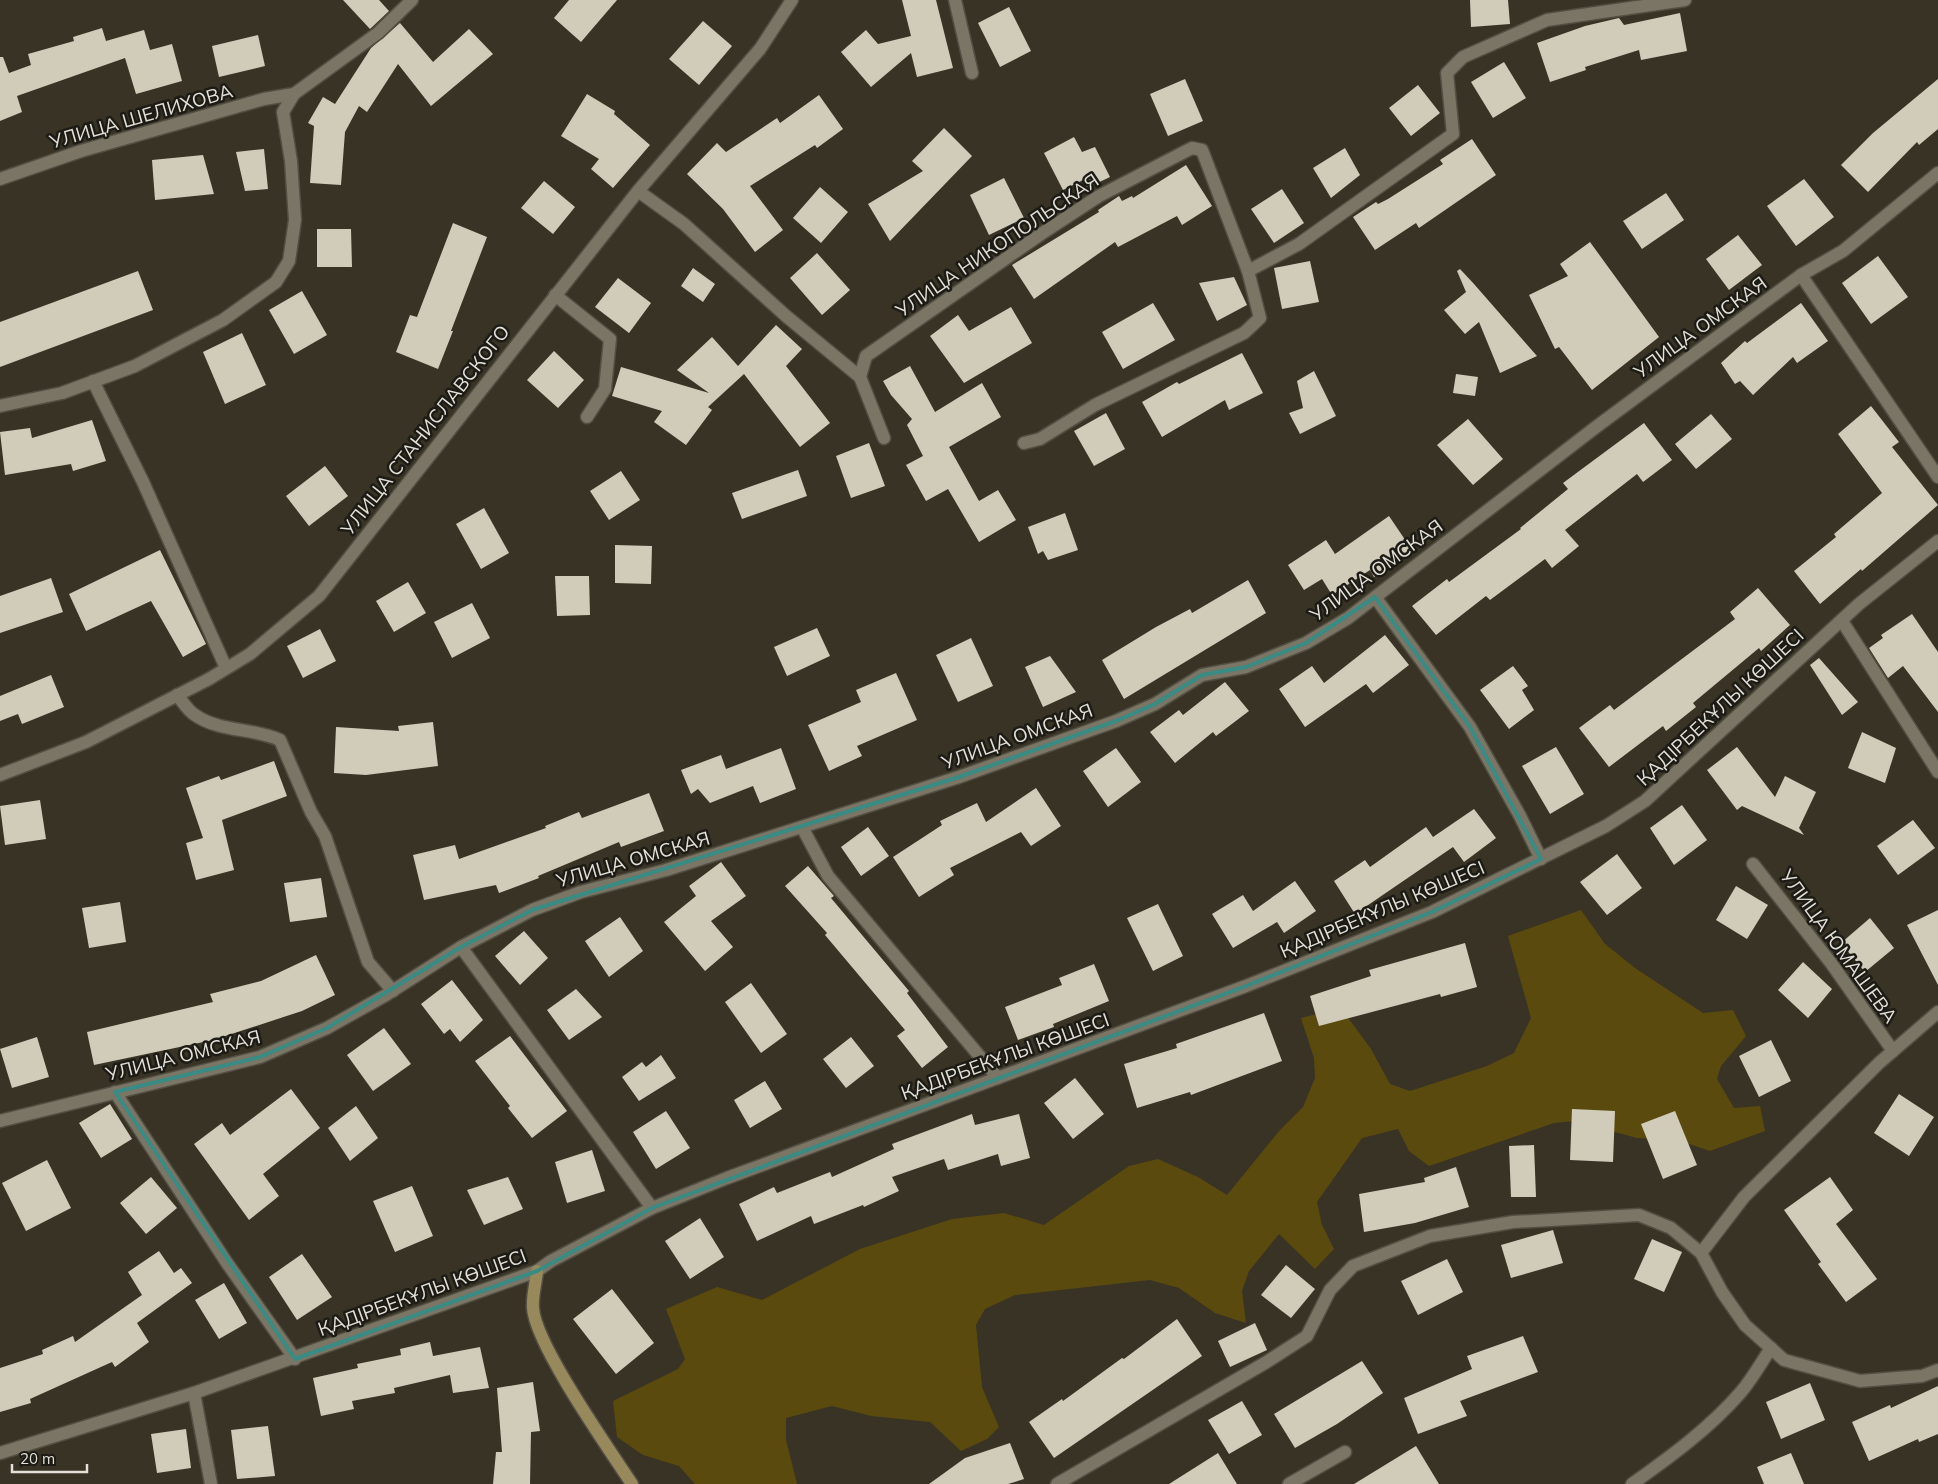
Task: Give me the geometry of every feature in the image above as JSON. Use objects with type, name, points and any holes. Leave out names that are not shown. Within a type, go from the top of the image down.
[{"type":"street","name":"УЛИЦА ШЕЛИХОВА","points":[[0,406],[62,393],[135,366],[223,320],[276,282],[289,261],[295,220],[291,161],[283,112],[294,94],[378,33],[412,0]]},
{"type":"street","name":"УЛИЦА СТАНИСЛАВСКОГО","points":[[0,775],[86,742],[226,668],[250,654],[319,596],[638,191],[760,50],[792,0]]},
{"type":"street","points":[[955,0],[972,73]]},
{"type":"street","points":[[1248,271],[1307,239],[1453,134],[1447,73],[1463,57],[1547,20],[1685,0]]},
{"type":"street","name":"УЛИЦА ШЕЛИХОВА","points":[[0,179],[82,151],[264,99],[294,94]]},
{"type":"street","name":"УЛИЦА НИКОПОЛЬСКАЯ","points":[[860,377],[866,356],[1040,234],[1100,196],[1192,148],[1202,150],[1248,271],[1260,318],[1244,333],[1095,406],[1040,439],[1024,443]]},
{"type":"street","name":"УЛИЦА ОМСКАЯ","points":[[0,1121],[260,1057],[326,1028],[393,991],[461,947],[532,910],[580,892],[666,870],[959,777],[1116,721],[1155,704],[1202,675],[1246,667],[1306,643],[1348,618],[1596,427],[1801,276],[1843,250],[1938,172]]},
{"type":"street","points":[[638,191],[684,224],[786,316],[860,377],[884,438]]},
{"type":"street","points":[[1801,276],[1938,477]]},
{"type":"street","points":[[555,296],[610,339],[605,388],[587,417]]},
{"type":"street","points":[[93,381],[143,482],[226,668]]},
{"type":"street","name":"ҚАДІРБЕКҰЛЫ КӨШЕСІ","points":[[0,1453],[194,1393],[295,1359],[537,1270],[652,1208],[1246,986],[1432,912],[1606,826],[1645,801],[1842,620],[1938,541]]},
{"type":"street","points":[[1375,597],[1470,727],[1520,816],[1541,859]]},
{"type":"street","points":[[1842,620],[1938,772]]},
{"type":"street","points":[[177,695],[194,715],[209,722],[267,734],[280,740],[311,812],[325,836],[368,962],[393,991]]},
{"type":"street","points":[[802,827],[828,876],[998,1078]]},
{"type":"street","name":"УЛИЦА ЮМАШЕВА","points":[[1753,864],[1831,963],[1893,1051]]},
{"type":"street","points":[[461,947],[652,1208]]},
{"type":"street","points":[[1701,1253],[1744,1197],[1893,1051],[1938,1012]]},
{"type":"street","points":[[115,1092],[227,1263],[295,1359]]},
{"type":"street","points":[[1057,1484],[1265,1363],[1307,1336],[1330,1290],[1353,1266],[1430,1236],[1513,1222],[1639,1215],[1671,1228],[1701,1253],[1722,1292],[1745,1325],[1784,1360],[1860,1380],[1922,1376],[1938,1370]]},
{"type":"street","points":[[537,1270],[533,1309],[540,1332],[554,1360],[632,1484]]},
{"type":"street","points":[[1632,1484],[1666,1460],[1719,1415],[1742,1392],[1771,1348]]},
{"type":"street","points":[[194,1393],[211,1484]]},
{"type":"street","points":[[1289,1484],[1345,1452]]},
{"type":"highlighted area","points":[[1375,597],[1470,727],[1541,859],[1432,912],[1246,986],[652,1208],[537,1271],[295,1359],[115,1092],[260,1057],[327,1028],[461,947],[532,910],[959,777],[1116,721],[1155,704],[1202,675],[1246,667],[1306,643]]},
{"type":"shaded area","points":[[1581,910],[1605,944],[1635,968],[1703,1013],[1733,1010],[1746,1036],[1721,1066],[1717,1079],[1734,1108],[1760,1106],[1765,1131],[1710,1151],[1678,1140],[1637,1138],[1575,1121],[1554,1123],[1429,1166],[1409,1151],[1398,1129],[1362,1138],[1317,1202],[1322,1225],[1334,1249],[1315,1269],[1279,1234],[1249,1271],[1242,1291],[1246,1323],[1215,1313],[1179,1288],[1150,1280],[1015,1295],[985,1309],[976,1325],[982,1387],[999,1427],[987,1439],[961,1451],[930,1422],[871,1416],[832,1406],[786,1418],[786,1440],[797,1484],[695,1484],[679,1466],[643,1455],[617,1437],[613,1401],[678,1369],[685,1359],[666,1309],[717,1287],[762,1300],[860,1249],[952,1219],[1004,1213],[1044,1225],[1129,1166],[1158,1159],[1198,1177],[1227,1195],[1280,1130],[1303,1107],[1315,1078],[1314,1058],[1301,1018],[1341,1008],[1371,1049],[1390,1084],[1410,1091],[1487,1066],[1514,1053],[1531,1018],[1508,936]]},
{"type":"building","points":[[343,0],[379,0],[389,11],[370,29]]},
{"type":"building","points":[[569,0],[617,0],[581,42],[554,18]]},
{"type":"building","points":[[902,0],[936,0],[953,68],[917,77],[911,53],[871,87],[841,52],[866,30],[878,44],[911,36]]},
{"type":"building","points":[[1470,0],[1508,0],[1510,24],[1471,27]]},
{"type":"building","points":[[1009,7],[1031,51],[1000,67],[978,23]]},
{"type":"building","points":[[1680,13],[1687,51],[1641,60],[1639,50],[1585,67],[1586,70],[1550,82],[1537,43],[1585,26],[1619,18],[1624,25]]},
{"type":"building","points":[[703,21],[732,46],[699,85],[669,59]]},
{"type":"building","points":[[400,23],[433,62],[469,29],[493,54],[431,106],[398,64],[367,112],[359,106],[345,132],[341,185],[310,183],[314,126],[308,123],[323,97],[335,104],[371,48]]},
{"type":"building","points":[[102,28],[106,41],[144,30],[150,50],[172,44],[182,81],[136,94],[125,58],[17,96],[22,112],[0,121],[0,57],[3,57],[9,73],[31,65],[28,54],[74,41],[73,37]]},
{"type":"building","points":[[258,35],[265,66],[219,77],[212,46]]},
{"type":"building","points":[[1504,62],[1526,98],[1493,118],[1471,82]]},
{"type":"building","points":[[1185,79],[1203,121],[1168,136],[1150,94]]},
{"type":"building","points":[[1938,79],[1938,129],[1919,145],[1917,142],[1868,192],[1841,165],[1873,133]]},
{"type":"building","points":[[1418,85],[1440,113],[1411,136],[1389,108]]},
{"type":"building","points":[[587,94],[615,111],[614,114],[650,145],[613,188],[591,169],[599,159],[561,136]]},
{"type":"building","points":[[819,95],[843,129],[817,148],[815,145],[750,186],[783,230],[755,252],[723,209],[687,174],[717,143],[726,152],[777,118],[780,123]]},
{"type":"building","points":[[944,128],[972,156],[890,241],[868,204],[923,171],[912,161]]},
{"type":"building","points":[[1074,137],[1082,152],[1095,147],[1110,177],[1087,188],[1083,180],[1063,190],[1044,153]]},
{"type":"building","points":[[1472,139],[1496,175],[1419,228],[1416,223],[1375,250],[1353,217],[1376,202],[1378,204],[1388,199],[1443,164],[1440,160]]},
{"type":"building","points":[[1345,148],[1360,175],[1331,198],[1313,168]]},
{"type":"building","points":[[264,149],[268,189],[245,191],[236,152]]},
{"type":"building","points":[[203,155],[214,194],[155,200],[152,160]]},
{"type":"building","points":[[1186,165],[1212,206],[1182,225],[1177,216],[1118,247],[1115,242],[1034,299],[1012,265],[1099,212],[1098,210],[1119,196],[1122,201],[1132,196],[1133,198]]},
{"type":"building","points":[[1004,178],[1024,218],[989,235],[970,195]]},
{"type":"building","points":[[1804,179],[1834,217],[1796,246],[1767,206]]},
{"type":"building","points":[[544,181],[575,207],[553,234],[521,208]]},
{"type":"building","points":[[820,187],[848,212],[821,243],[793,218]]},
{"type":"building","points":[[1282,189],[1304,223],[1274,243],[1251,209]]},
{"type":"building","points":[[1666,193],[1684,220],[1642,249],[1623,221]]},
{"type":"building","points":[[453,223],[487,237],[438,369],[396,352],[410,315],[417,317]]},
{"type":"building","points":[[317,229],[351,229],[352,267],[317,267]]},
{"type":"building","points":[[1738,235],[1762,265],[1729,290],[1706,259]]},
{"type":"building","points":[[1590,242],[1659,337],[1592,390],[1559,347],[1555,349],[1529,295],[1568,276],[1560,264]]},
{"type":"building","points":[[817,253],[850,290],[822,315],[790,278]]},
{"type":"building","points":[[1878,256],[1908,297],[1871,324],[1842,283]]},
{"type":"building","points":[[1310,261],[1319,302],[1282,309],[1274,268]]},
{"type":"building","points":[[693,268],[715,284],[703,302],[681,286]]},
{"type":"building","points":[[1460,269],[1537,356],[1500,373],[1479,322],[1465,334],[1444,310],[1466,292],[1457,271]]},
{"type":"building","points":[[138,271],[153,310],[0,367],[0,322]]},
{"type":"building","points":[[1234,277],[1247,305],[1217,321],[1199,283]]},
{"type":"building","points":[[618,278],[651,303],[629,333],[595,307]]},
{"type":"building","points":[[302,291],[327,335],[294,354],[269,310]]},
{"type":"building","points":[[1153,303],[1175,340],[1123,369],[1102,332]]},
{"type":"building","points":[[1801,303],[1828,341],[1797,363],[1793,357],[1753,395],[1740,381],[1735,384],[1721,363],[1745,341],[1747,343]]},
{"type":"building","points":[[1011,307],[1032,343],[964,383],[930,336],[958,315],[969,331]]},
{"type":"building","points":[[776,325],[802,349],[786,366],[830,423],[800,447],[744,374],[708,407],[712,410],[686,445],[654,422],[662,411],[612,396],[621,367],[709,393],[677,370],[712,337],[738,366]]},
{"type":"building","points":[[242,333],[266,385],[225,404],[203,352]]},
{"type":"building","points":[[554,351],[584,380],[558,408],[527,380]]},
{"type":"building","points":[[1242,353],[1263,393],[1229,410],[1225,400],[1162,437],[1142,402],[1177,382],[1179,384]]},
{"type":"building","points":[[910,366],[935,412],[982,383],[1001,417],[949,447],[979,501],[998,490],[1016,520],[979,542],[948,489],[926,501],[906,465],[923,456],[907,425],[912,419],[891,395],[883,381]]},
{"type":"building","points":[[1314,371],[1336,416],[1300,434],[1289,413],[1303,408],[1297,381]]},
{"type":"building","points":[[1456,374],[1478,377],[1475,396],[1453,393]]},
{"type":"building","points":[[1871,406],[1899,442],[1892,447],[1938,505],[1862,571],[1861,569],[1820,604],[1794,571],[1836,537],[1834,534],[1882,493],[1838,434]]},
{"type":"building","points":[[1106,413],[1125,449],[1094,466],[1074,431]]},
{"type":"building","points":[[1711,414],[1732,439],[1696,469],[1675,444]]},
{"type":"building","points":[[1468,419],[1503,459],[1473,485],[1437,445]]},
{"type":"building","points":[[92,420],[106,461],[73,471],[71,464],[5,475],[0,432],[30,428],[32,438]]},
{"type":"building","points":[[1644,423],[1672,460],[1643,482],[1637,474],[1565,530],[1579,546],[1552,568],[1545,559],[1490,600],[1486,596],[1436,635],[1412,606],[1447,579],[1449,582],[1521,529],[1568,489],[1563,483]]},
{"type":"building","points":[[869,443],[885,486],[851,498],[836,456]]},
{"type":"building","points":[[325,466],[348,496],[309,526],[286,496]]},
{"type":"building","points":[[798,470],[807,496],[742,519],[732,493]]},
{"type":"building","points":[[621,471],[640,500],[609,520],[590,491]]},
{"type":"building","points":[[484,508],[509,553],[481,569],[456,524]]},
{"type":"building","points":[[1065,513],[1078,550],[1048,560],[1043,551],[1038,554],[1028,527]]},
{"type":"building","points":[[1389,516],[1412,550],[1374,577],[1370,570],[1332,595],[1322,579],[1304,590],[1288,565],[1326,540],[1335,554]]},
{"type":"building","points":[[615,545],[652,546],[651,584],[615,583]]},
{"type":"building","points":[[160,550],[206,644],[183,657],[151,601],[86,631],[69,594]]},
{"type":"building","points":[[555,576],[589,576],[590,615],[557,616]]},
{"type":"building","points":[[51,578],[63,612],[0,633],[0,596]]},
{"type":"building","points":[[1248,580],[1266,613],[1124,699],[1102,660],[1156,627],[1190,609],[1192,613]]},
{"type":"building","points":[[408,582],[426,613],[394,632],[376,601]]},
{"type":"building","points":[[1758,588],[1790,625],[1761,651],[1759,648],[1693,703],[1696,707],[1666,731],[1663,726],[1609,767],[1579,728],[1610,705],[1614,710],[1735,619],[1730,612]]},
{"type":"building","points":[[472,603],[490,638],[452,658],[434,622]]},
{"type":"building","points":[[1912,614],[1938,652],[1938,712],[1903,666],[1888,678],[1869,648],[1883,638],[1881,635]]},
{"type":"building","points":[[817,628],[830,656],[787,676],[774,647]]},
{"type":"building","points":[[320,629],[336,661],[303,678],[287,646]]},
{"type":"building","points":[[1385,635],[1409,665],[1373,693],[1366,684],[1305,727],[1279,689],[1312,666],[1324,683]]},
{"type":"building","points":[[971,638],[993,686],[958,702],[936,655]]},
{"type":"building","points":[[1050,656],[1076,692],[1043,707],[1025,667]]},
{"type":"building","points":[[1819,658],[1858,702],[1842,715],[1810,665]]},
{"type":"building","points":[[1513,666],[1528,686],[1522,690],[1534,710],[1509,729],[1480,690]]},
{"type":"building","points":[[896,673],[917,720],[857,746],[862,756],[829,771],[808,725],[861,702],[856,690]]},
{"type":"building","points":[[51,675],[64,707],[22,724],[18,714],[0,721],[0,696]]},
{"type":"building","points":[[1225,682],[1249,711],[1216,736],[1213,732],[1175,763],[1150,732],[1179,710],[1183,715]]},
{"type":"building","points":[[433,722],[438,766],[366,775],[334,773],[336,727],[399,731],[398,726]]},
{"type":"building","points":[[1862,732],[1896,748],[1885,783],[1848,768]]},
{"type":"building","points":[[1556,747],[1584,794],[1550,814],[1522,766]]},
{"type":"building","points":[[1737,747],[1775,797],[1785,776],[1816,792],[1799,828],[1804,835],[1742,806],[1737,810],[1707,770]]},
{"type":"building","points":[[781,748],[796,789],[760,803],[753,786],[710,803],[698,789],[691,794],[681,770],[721,755],[726,769]]},
{"type":"building","points":[[1116,748],[1141,782],[1108,807],[1083,771]]},
{"type":"building","points":[[274,761],[287,796],[222,820],[234,870],[196,880],[186,843],[203,838],[186,788],[219,776],[221,780]]},
{"type":"building","points":[[1036,788],[1061,826],[1031,846],[1021,832],[950,868],[954,875],[919,897],[893,857],[942,825],[940,821],[977,803],[986,822]]},
{"type":"building","points":[[649,793],[664,831],[621,847],[619,842],[538,876],[539,878],[499,893],[496,885],[424,900],[413,855],[455,845],[459,859],[546,828],[545,826],[579,812],[582,818]]},
{"type":"building","points":[[40,800],[46,839],[5,845],[0,806]]},
{"type":"building","points":[[1682,805],[1707,840],[1674,865],[1650,828]]},
{"type":"building","points":[[1474,809],[1496,838],[1464,862],[1453,847],[1355,914],[1334,881],[1365,860],[1370,867],[1426,827],[1433,837]]},
{"type":"building","points":[[1913,820],[1935,848],[1898,875],[1877,846]]},
{"type":"building","points":[[868,827],[889,856],[861,876],[841,847]]},
{"type":"building","points":[[1617,854],[1642,888],[1607,915],[1580,882]]},
{"type":"building","points":[[721,862],[746,896],[711,921],[733,947],[705,971],[664,922],[696,896],[689,886]]},
{"type":"building","points":[[808,866],[834,896],[831,898],[909,991],[907,993],[948,1047],[922,1068],[897,1036],[905,1030],[825,935],[827,933],[785,886]]},
{"type":"building","points":[[321,878],[327,917],[290,922],[284,883]]},
{"type":"building","points":[[1295,881],[1316,911],[1284,933],[1277,922],[1233,948],[1212,914],[1243,895],[1253,911]]},
{"type":"building","points":[[1736,886],[1768,905],[1747,939],[1716,920]]},
{"type":"building","points":[[120,902],[126,942],[89,948],[82,908]]},
{"type":"building","points":[[1158,904],[1183,956],[1153,971],[1127,918]]},
{"type":"building","points":[[1938,910],[1938,985],[1907,925]]},
{"type":"building","points":[[620,917],[643,951],[609,977],[585,941]]},
{"type":"building","points":[[1870,918],[1894,948],[1865,972],[1841,943]]},
{"type":"building","points":[[524,931],[548,958],[520,985],[495,956]]},
{"type":"building","points":[[1465,943],[1477,987],[1441,997],[1440,994],[1319,1026],[1310,996],[1371,976],[1369,970]]},
{"type":"building","points":[[316,955],[335,995],[302,1011],[213,1040],[94,1065],[87,1032],[213,1002],[210,994],[261,981]]},
{"type":"building","points":[[1803,962],[1832,989],[1808,1018],[1778,990]]},
{"type":"building","points":[[1094,964],[1109,1001],[1053,1024],[1054,1027],[1018,1040],[1005,1007],[1062,985],[1059,978]]},
{"type":"building","points":[[452,980],[483,1020],[460,1042],[450,1029],[444,1034],[421,1004]]},
{"type":"building","points":[[751,983],[787,1034],[761,1053],[725,1002]]},
{"type":"building","points":[[576,989],[602,1017],[569,1040],[547,1010]]},
{"type":"building","points":[[1264,1013],[1282,1061],[1191,1095],[1190,1092],[1137,1108],[1124,1064],[1177,1048],[1176,1044]]},
{"type":"building","points":[[384,1028],[411,1064],[373,1091],[347,1055]]},
{"type":"building","points":[[510,1036],[567,1111],[532,1138],[475,1061]]},
{"type":"building","points":[[37,1037],[49,1077],[12,1088],[0,1049]]},
{"type":"building","points":[[851,1037],[874,1066],[846,1088],[823,1059]]},
{"type":"building","points":[[1771,1040],[1791,1081],[1759,1097],[1739,1056]]},
{"type":"building","points":[[661,1055],[676,1078],[639,1101],[622,1077],[642,1062],[646,1067]]},
{"type":"building","points":[[1075,1078],[1104,1114],[1073,1139],[1044,1103]]},
{"type":"building","points":[[765,1081],[782,1109],[750,1128],[734,1100]]},
{"type":"building","points":[[291,1089],[320,1128],[263,1174],[279,1196],[249,1220],[194,1144],[222,1123],[230,1135]]},
{"type":"building","points":[[1899,1094],[1934,1117],[1909,1156],[1874,1133]]},
{"type":"building","points":[[110,1104],[132,1139],[101,1158],[79,1123]]},
{"type":"building","points":[[356,1106],[378,1138],[350,1161],[328,1128]]},
{"type":"building","points":[[1572,1109],[1615,1111],[1613,1162],[1570,1160]]},
{"type":"building","points":[[666,1111],[690,1148],[656,1169],[633,1132]]},
{"type":"building","points":[[1675,1111],[1697,1165],[1663,1179],[1641,1124]]},
{"type":"building","points":[[972,1114],[975,1125],[1019,1114],[1030,1158],[1001,1166],[998,1154],[948,1170],[944,1159],[892,1177],[899,1191],[864,1207],[863,1205],[814,1224],[811,1216],[757,1241],[739,1204],[774,1187],[777,1193],[830,1172],[832,1177],[894,1149],[892,1144]]},
{"type":"building","points":[[1534,1145],[1536,1197],[1511,1197],[1509,1146]]},
{"type":"building","points":[[592,1150],[605,1191],[567,1203],[555,1162]]},
{"type":"building","points":[[47,1160],[71,1208],[26,1231],[2,1183]]},
{"type":"building","points":[[1456,1167],[1469,1207],[1415,1223],[1364,1232],[1359,1194],[1425,1182],[1424,1178]]},
{"type":"building","points":[[151,1177],[177,1208],[146,1234],[120,1203]]},
{"type":"building","points":[[508,1177],[523,1209],[484,1225],[467,1190]]},
{"type":"building","points":[[1830,1177],[1853,1210],[1836,1224],[1877,1279],[1846,1302],[1818,1264],[1821,1262],[1784,1210]]},
{"type":"building","points":[[412,1186],[433,1236],[395,1252],[373,1201]]},
{"type":"building","points":[[700,1218],[724,1257],[690,1279],[665,1241]]},
{"type":"building","points":[[1553,1230],[1563,1263],[1511,1278],[1501,1245]]},
{"type":"building","points":[[1652,1239],[1682,1252],[1664,1292],[1634,1279]]},
{"type":"building","points":[[159,1251],[174,1273],[181,1268],[192,1283],[137,1323],[149,1342],[115,1367],[112,1362],[30,1399],[31,1403],[0,1412],[0,1368],[43,1354],[42,1350],[73,1336],[75,1342],[142,1295],[128,1272]]},
{"type":"building","points":[[302,1254],[332,1297],[297,1320],[269,1277]]},
{"type":"building","points":[[1447,1259],[1463,1292],[1418,1315],[1401,1281]]},
{"type":"building","points":[[1286,1265],[1315,1289],[1291,1318],[1261,1295]]},
{"type":"building","points":[[224,1283],[247,1323],[219,1339],[195,1300]]},
{"type":"building","points":[[612,1289],[654,1343],[616,1374],[573,1319]]},
{"type":"building","points":[[1177,1319],[1202,1356],[1054,1458],[1029,1422],[1062,1399],[1063,1401],[1122,1358],[1124,1359]]},
{"type":"building","points":[[1255,1323],[1267,1350],[1230,1367],[1218,1341]]},
{"type":"building","points":[[1523,1336],[1538,1372],[1460,1401],[1467,1416],[1418,1434],[1404,1398],[1472,1369],[1467,1356]]},
{"type":"building","points":[[430,1342],[433,1356],[480,1347],[489,1388],[453,1393],[450,1375],[394,1388],[395,1393],[352,1401],[354,1409],[321,1416],[313,1378],[358,1368],[357,1364],[401,1355],[400,1349]]},
{"type":"building","points":[[1362,1361],[1383,1393],[1337,1424],[1295,1448],[1274,1414]]},
{"type":"building","points":[[533,1382],[540,1431],[531,1432],[530,1484],[493,1484],[496,1452],[502,1452],[497,1388]]},
{"type":"building","points":[[1810,1383],[1825,1420],[1781,1439],[1766,1402]]},
{"type":"building","points":[[1938,1386],[1938,1434],[1919,1442],[1918,1439],[1869,1461],[1852,1422],[1890,1405],[1891,1408]]},
{"type":"building","points":[[1242,1401],[1262,1435],[1229,1454],[1208,1420]]},
{"type":"building","points":[[268,1426],[275,1476],[237,1479],[231,1430]]},
{"type":"building","points":[[186,1429],[191,1468],[157,1473],[151,1434]]},
{"type":"building","points":[[1010,1443],[1024,1479],[1008,1484],[929,1484],[965,1458]]},
{"type":"building","points":[[1416,1446],[1439,1484],[1354,1484]]},
{"type":"building","points":[[1218,1453],[1237,1484],[1169,1484]]},
{"type":"building","points":[[1791,1453],[1804,1484],[1764,1484],[1757,1467]]}]
